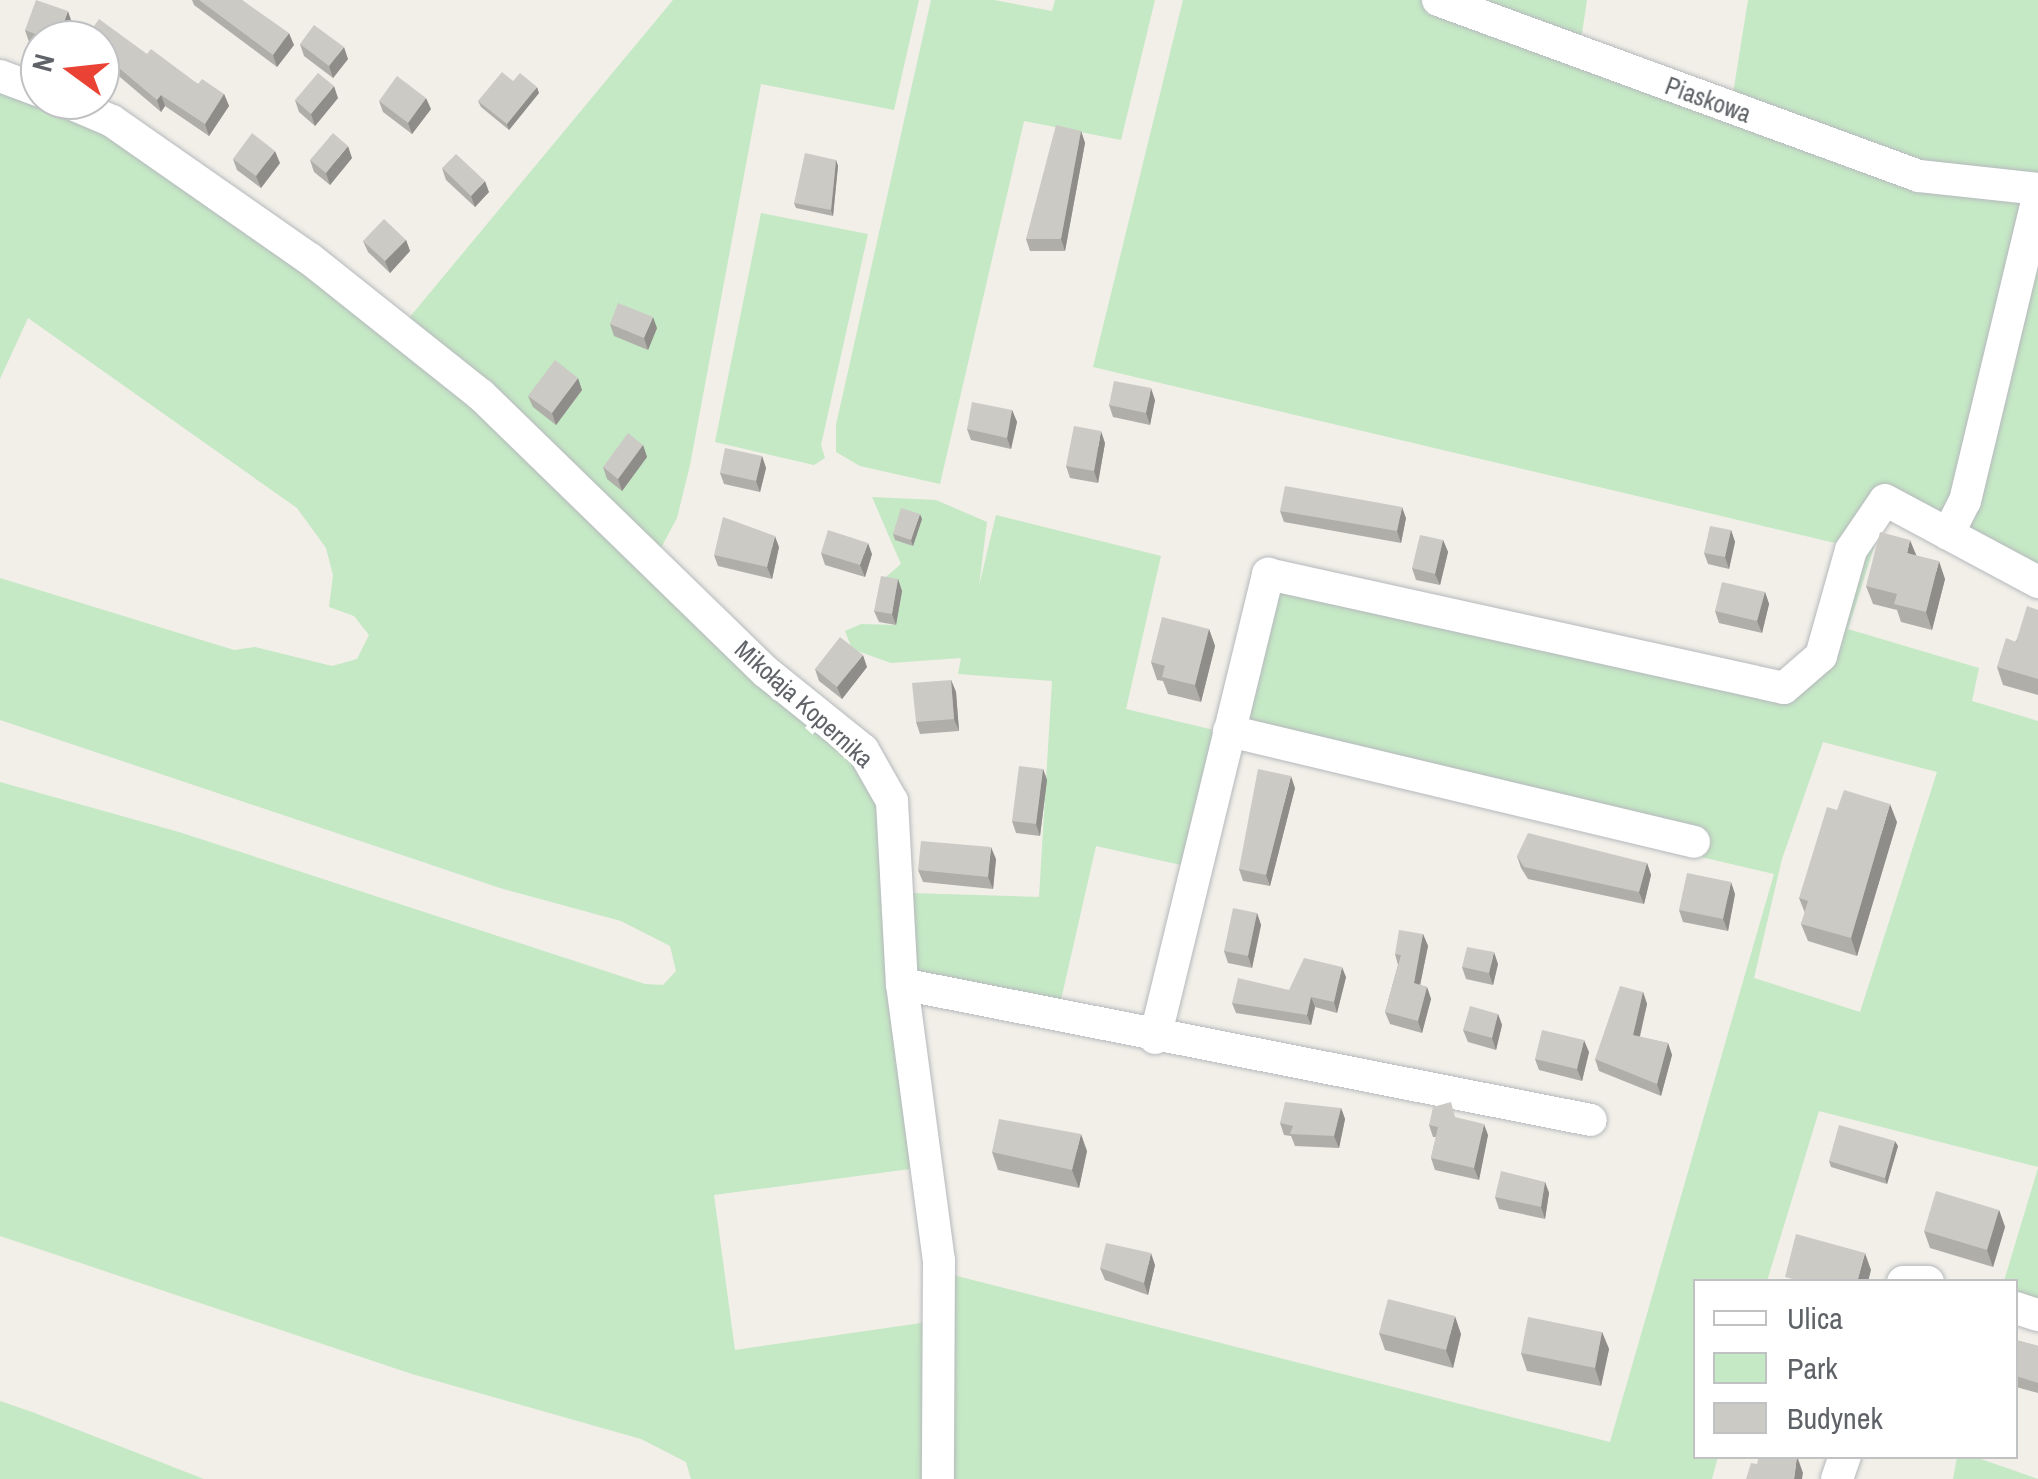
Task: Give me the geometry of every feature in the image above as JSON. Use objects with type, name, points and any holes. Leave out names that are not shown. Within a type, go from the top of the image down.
[{"type":"street","name":"Piaskowa","points":[[1438,0],[1919,176],[2038,192]]},
{"type":"street","name":"Mikołaja Kopernika","points":[[102,120],[143,141],[310,259],[467,384],[766,672],[862,750],[892,801],[902,984],[939,1260],[938,1479]]},
{"type":"street","points":[[1948,534],[1966,501],[2038,192]]},
{"type":"street","points":[[1155,1038],[1268,574],[1736,681],[1784,688],[1814,668],[1852,550],[1885,500],[2038,582]]},
{"type":"street","points":[[1229,731],[1694,842]]},
{"type":"street","points":[[902,984],[1155,1038],[1412,1081],[1590,1120]]},
{"type":"green space","points":[[673,0],[919,0],[894,110],[761,84],[690,465],[677,518],[656,557],[404,324]]},
{"type":"green space","points":[[931,0],[994,0],[1052,11],[1055,0],[1155,0],[1121,140],[1024,121],[940,484],[860,466],[836,452],[836,425]]},
{"type":"green space","points":[[1183,0],[1587,0],[1578,60],[1732,100],[1748,0],[2038,0],[2038,578],[1882,496],[1835,543],[1093,367]]},
{"type":"green space","points":[[0,87],[20,96],[20,120],[71,120],[149,156],[416,357],[861,766],[877,792],[910,1169],[714,1195],[735,1350],[928,1322],[928,1479],[691,1479],[686,1462],[641,1439],[412,1374],[0,1236],[0,782],[179,832],[645,984],[663,985],[676,971],[670,946],[621,921],[500,888],[0,720],[0,578],[234,650],[255,647],[332,666],[357,659],[369,635],[354,616],[329,607],[333,575],[326,548],[297,508],[28,318],[0,379]]},
{"type":"green space","points":[[761,213],[868,234],[821,445],[825,458],[814,465],[715,442]]},
{"type":"green space","points":[[872,497],[936,500],[987,522],[979,586],[996,515],[1161,556],[1126,709],[1222,732],[1190,867],[1096,846],[1058,1013],[911,970],[910,893],[1039,897],[1052,681],[958,674],[961,658],[891,663],[852,649],[845,631],[861,624],[895,625],[881,581],[901,564]]},
{"type":"green space","points":[[1887,506],[1848,629],[1979,668],[1972,701],[2038,721],[2038,1167],[1819,1111],[1768,1279],[1693,1279],[1693,1459],[1717,1459],[1712,1479],[946,1479],[949,1274],[1610,1442],[1774,874],[1701,857],[1708,832],[1241,728],[1274,582],[1780,697],[1822,675],[1852,563]],"holes":[[[1823,742],[1937,772],[1860,1012],[1754,978],[1782,859]]]},
{"type":"green space","points":[[2038,1168],[2038,1308],[2018,1302],[2018,1279],[2005,1279]]},
{"type":"green space","points":[[0,1401],[32,1412],[204,1479],[0,1479]]},
{"type":"green space","points":[[1957,1459],[1981,1459],[2038,1479],[1953,1479]]},
{"type":"building","points":[[36,0],[68,11],[65,20],[29,20]]},
{"type":"building","points":[[199,0],[242,0],[289,33],[273,55]]},
{"type":"building","points":[[314,25],[344,47],[329,66],[300,44]]},
{"type":"building","points":[[120,34],[147,54],[151,49],[198,84],[202,79],[224,94],[205,124],[161,95],[157,100],[120,69]]},
{"type":"building","points":[[502,72],[513,81],[520,73],[537,87],[507,124],[478,101]]},
{"type":"building","points":[[318,73],[334,86],[311,114],[295,100]]},
{"type":"building","points":[[397,76],[426,98],[408,123],[379,101]]},
{"type":"building","points":[[1056,125],[1081,131],[1061,239],[1026,239]]},
{"type":"building","points":[[252,133],[275,151],[256,176],[233,159]]},
{"type":"building","points":[[333,133],[348,146],[326,173],[310,160]]},
{"type":"building","points":[[805,153],[836,160],[831,210],[794,203]]},
{"type":"building","points":[[456,154],[485,181],[471,196],[442,168]]},
{"type":"building","points":[[384,219],[406,240],[385,261],[363,241]]},
{"type":"building","points":[[618,303],[653,317],[644,338],[610,324]]},
{"type":"building","points":[[555,360],[578,378],[552,413],[528,396]]},
{"type":"building","points":[[1114,381],[1151,388],[1146,413],[1109,405]]},
{"type":"building","points":[[972,402],[1012,410],[1007,438],[967,429]]},
{"type":"building","points":[[1074,426],[1101,431],[1094,471],[1066,466]]},
{"type":"building","points":[[628,433],[643,445],[618,479],[603,467]]},
{"type":"building","points":[[725,448],[762,456],[756,481],[720,473]]},
{"type":"building","points":[[1285,486],[1402,507],[1397,531],[1280,511]]},
{"type":"building","points":[[901,508],[920,514],[911,540],[893,534]]},
{"type":"building","points":[[723,517],[775,536],[767,567],[714,555]]},
{"type":"building","points":[[1710,526],[1731,530],[1725,557],[1704,553]]},
{"type":"building","points":[[828,530],[868,543],[860,565],[821,553]]},
{"type":"building","points":[[1880,532],[1910,540],[1907,553],[1939,561],[1926,612],[1894,604],[1897,594],[1866,586]]},
{"type":"building","points":[[1420,535],[1443,540],[1435,574],[1412,568]]},
{"type":"building","points":[[881,576],[898,579],[892,614],[874,611]]},
{"type":"building","points":[[1722,582],[1765,592],[1757,621],[1715,611]]},
{"type":"building","points":[[2027,606],[2038,610],[2038,679],[1997,667],[2006,638],[2016,642]]},
{"type":"building","points":[[1162,617],[1209,629],[1195,685],[1162,677],[1165,666],[1151,662]]},
{"type":"building","points":[[840,637],[863,655],[837,687],[815,669]]},
{"type":"building","points":[[951,680],[954,719],[916,722],[912,683]]},
{"type":"building","points":[[1019,766],[1043,769],[1036,824],[1012,821]]},
{"type":"building","points":[[1258,769],[1291,776],[1266,875],[1239,869]]},
{"type":"building","points":[[1844,790],[1890,804],[1851,938],[1801,924],[1808,901],[1799,898],[1827,807],[1837,810]]},
{"type":"building","points":[[1528,833],[1647,863],[1639,892],[1524,867],[1517,856]]},
{"type":"building","points":[[921,841],[991,847],[988,877],[918,870]]},
{"type":"building","points":[[1687,873],[1731,882],[1723,919],[1679,910]]},
{"type":"building","points":[[1233,908],[1257,913],[1248,956],[1224,951]]},
{"type":"building","points":[[1399,930],[1423,934],[1414,983],[1427,987],[1418,1021],[1385,1012],[1401,955],[1395,954]]},
{"type":"building","points":[[1467,947],[1494,952],[1489,973],[1462,967]]},
{"type":"building","points":[[1304,958],[1342,967],[1334,1002],[1311,997],[1307,1015],[1232,1003],[1238,978],[1289,990]]},
{"type":"building","points":[[1620,986],[1643,992],[1633,1035],[1668,1043],[1657,1084],[1595,1059]]},
{"type":"building","points":[[1470,1006],[1498,1014],[1492,1038],[1463,1030]]},
{"type":"building","points":[[1542,1030],[1584,1040],[1577,1069],[1535,1059]]},
{"type":"building","points":[[1285,1102],[1341,1108],[1334,1136],[1290,1134],[1293,1126],[1280,1123]]},
{"type":"building","points":[[1451,1102],[1455,1117],[1484,1124],[1474,1168],[1431,1158],[1438,1127],[1429,1125],[1433,1107]]},
{"type":"building","points":[[999,1119],[1081,1134],[1072,1170],[992,1152]]},
{"type":"building","points":[[1839,1125],[1895,1141],[1885,1178],[1829,1161]]},
{"type":"building","points":[[1501,1171],[1545,1182],[1541,1207],[1495,1197]]},
{"type":"building","points":[[1936,1191],[1999,1210],[1987,1250],[1924,1231]]},
{"type":"building","points":[[1796,1234],[1865,1253],[1858,1279],[1785,1277]]},
{"type":"building","points":[[1106,1243],[1151,1253],[1144,1283],[1100,1268]]},
{"type":"building","points":[[1388,1299],[1455,1316],[1446,1350],[1379,1333]]},
{"type":"building","points":[[1528,1317],[1602,1332],[1595,1368],[1521,1353]]},
{"type":"building","points":[[2018,1341],[2038,1346],[2038,1383],[2018,1377]]},
{"type":"building","points":[[1758,1459],[1797,1459],[1794,1479],[1746,1479],[1751,1463],[1757,1464]]}]
